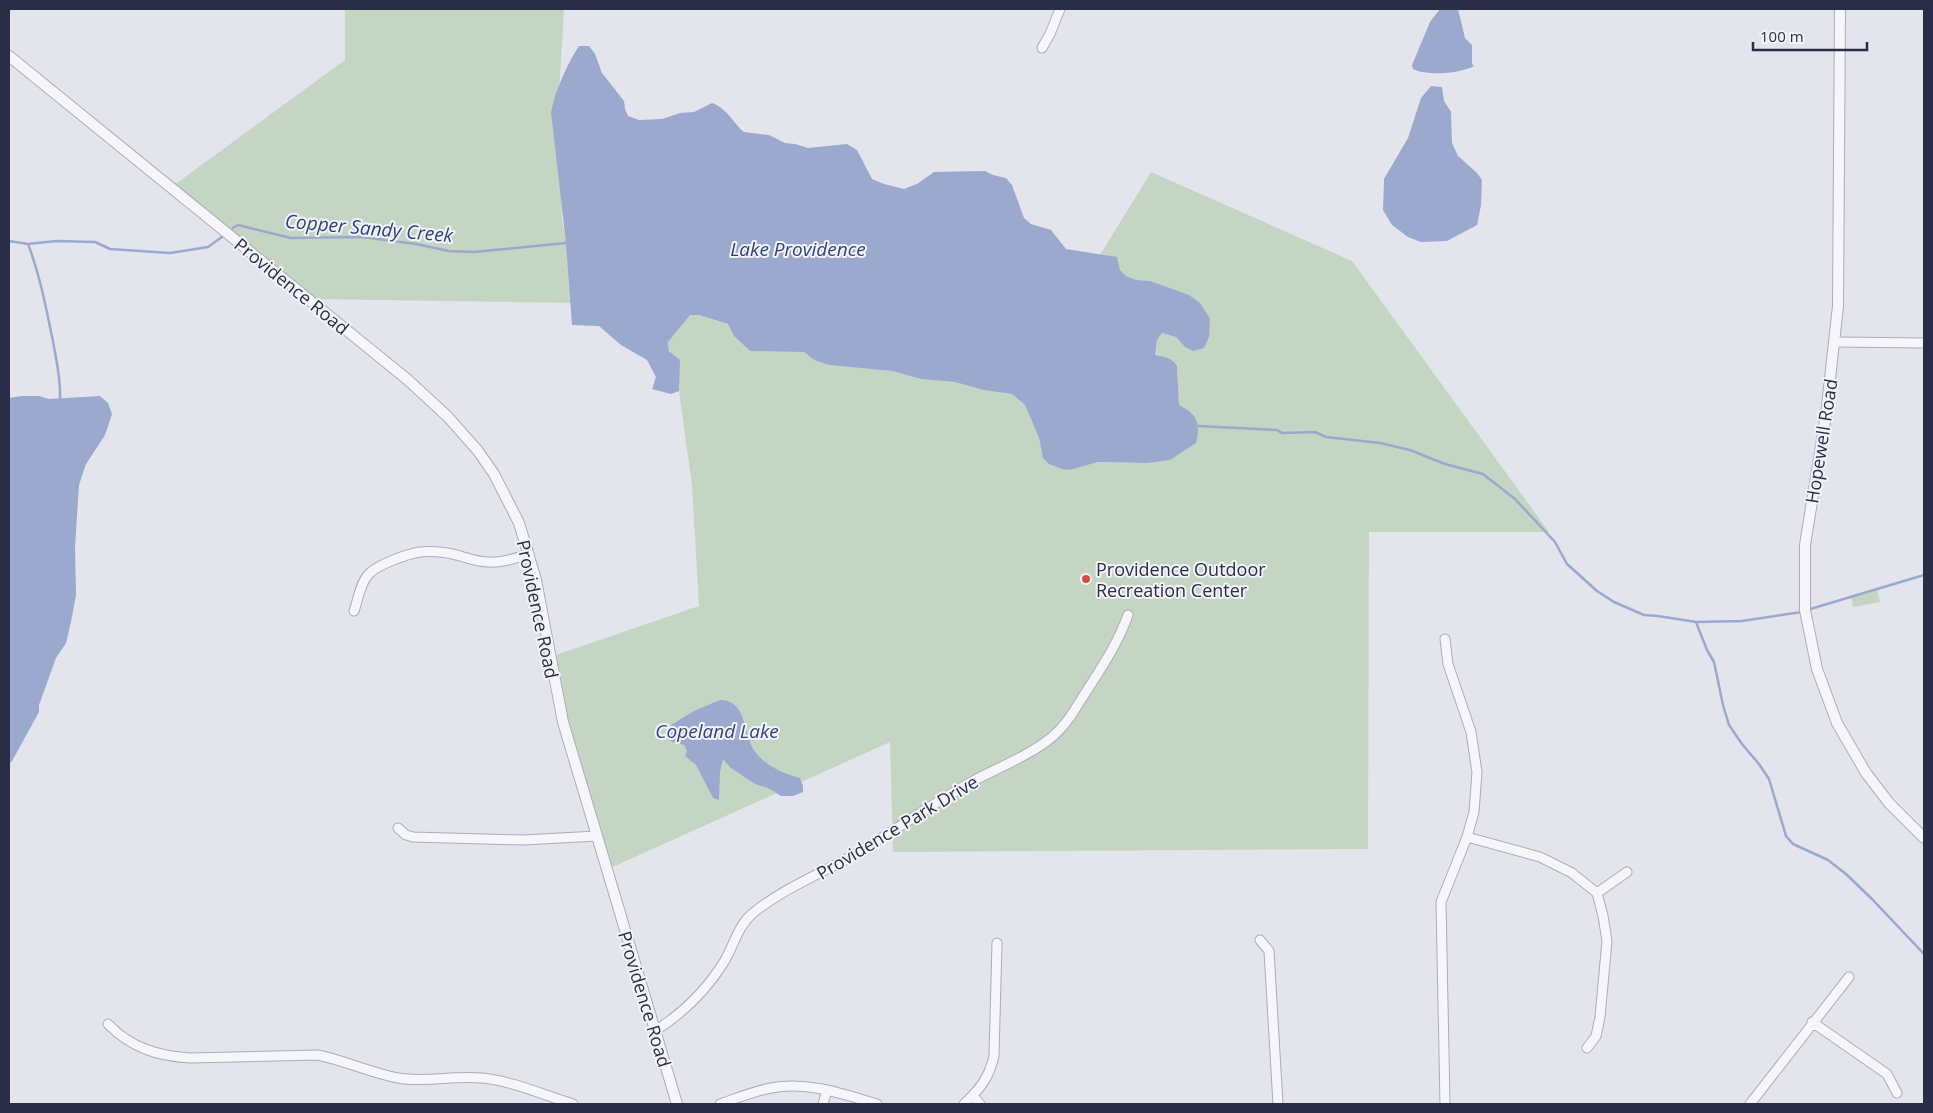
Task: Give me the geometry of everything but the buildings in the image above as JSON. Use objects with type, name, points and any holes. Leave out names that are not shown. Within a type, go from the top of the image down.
[{"type":"street","points":[[1042,48],[1060,9]]},
{"type":"street","name":"Hopewell Road","points":[[1840,9],[1840,269],[1836,342],[1805,545],[1804,592],[1810,639],[1826,696],[1851,750],[1889,804],[1924,838]]},
{"type":"street","name":"Providence Road","points":[[9,56],[400,374],[448,417],[478,451],[494,474],[519,523],[529,554],[536,580],[563,722],[677,1104]]},
{"type":"street","points":[[1836,342],[1924,343]]},
{"type":"street","points":[[354,611],[364,581],[373,570],[413,554],[420,552],[448,553],[473,561],[499,563],[529,554]]},
{"type":"street","name":"Providence Park Drive","points":[[655,1031],[677,1017],[696,998],[724,962],[744,922],[760,908],[863,849],[940,800],[1035,749],[1053,736],[1070,718],[1102,667],[1120,638],[1128,616]]},
{"type":"street","points":[[1445,639],[1448,664],[1471,732],[1477,772],[1474,812],[1467,836],[1441,902],[1445,1104]]},
{"type":"street","points":[[398,828],[406,835],[413,837],[523,840],[597,836]]},
{"type":"street","points":[[1467,836],[1540,857],[1572,873],[1597,893],[1607,941],[1600,1017],[1596,1036],[1587,1048]]},
{"type":"street","points":[[1597,893],[1627,872]]},
{"type":"street","points":[[1260,940],[1269,951],[1278,1104]]},
{"type":"street","points":[[964,1104],[981,1089],[991,1068],[994,1056],[997,943]]},
{"type":"street","points":[[1750,1104],[1812,1022],[1849,977]]},
{"type":"street","points":[[1812,1022],[1887,1074],[1897,1093]]},
{"type":"street","points":[[108,1024],[118,1035],[131,1043],[151,1052],[170,1056],[190,1058],[318,1055],[400,1079],[419,1080],[468,1077],[497,1080],[573,1104]]},
{"type":"street","points":[[720,1104],[772,1088],[801,1086],[827,1090],[876,1104]]},
{"type":"street","points":[[823,1104],[827,1090]]},
{"type":"street","points":[[972,1096],[980,1104]]},
{"type":"green space","points":[[345,9],[564,9],[558,111],[562,220],[579,303],[315,299],[170,188],[345,60]]},
{"type":"green space","points":[[1151,172],[1352,261],[1549,532],[1369,532],[1368,849],[893,852],[890,742],[606,870],[550,657],[699,606],[692,485],[679,379],[668,342],[690,314],[699,315],[728,324],[734,336],[750,351],[804,352],[814,360],[829,365],[892,371],[921,379],[955,382],[983,390],[1012,394],[1025,405],[1039,438],[1044,458],[1070,470],[1098,462],[1148,463],[1170,460],[1187,409],[1179,406],[1177,366],[1166,357],[1155,355],[1157,340],[1162,333],[1176,337],[1185,347],[1210,318],[1200,303],[1150,281],[1136,280],[1126,276],[1120,270],[1117,258],[1100,255]]},
{"type":"green space","points":[[1877,589],[1880,602],[1853,607],[1851,595]]},
{"type":"water","points":[[1440,9],[1458,9],[1465,38],[1472,45],[1472,64],[1474,66],[1460,71],[1444,73],[1427,73],[1413,69],[1412,65],[1430,22]]},
{"type":"water","name":"Lake Providence","points":[[579,46],[589,46],[595,54],[602,73],[624,101],[628,116],[639,120],[662,119],[680,113],[694,112],[712,103],[722,108],[744,132],[769,135],[785,143],[808,148],[847,144],[857,150],[872,179],[904,189],[917,184],[934,172],[985,171],[1006,178],[1012,185],[1024,218],[1031,224],[1051,230],[1066,249],[1117,257],[1120,270],[1126,276],[1136,280],[1150,281],[1189,295],[1200,303],[1210,318],[1209,337],[1204,348],[1193,351],[1185,347],[1176,337],[1162,333],[1157,340],[1155,355],[1170,359],[1177,366],[1179,405],[1190,412],[1196,420],[1198,430],[1196,443],[1170,460],[1148,463],[1098,462],[1070,470],[1062,469],[1049,464],[1043,458],[1039,438],[1025,405],[1012,394],[983,390],[955,382],[921,379],[892,371],[829,365],[814,360],[804,352],[750,351],[734,336],[728,324],[699,315],[690,315],[668,342],[669,351],[680,360],[679,391],[671,394],[652,389],[656,377],[647,360],[621,345],[599,326],[572,325],[566,243],[551,112],[562,78]]},
{"type":"water","points":[[1431,86],[1442,87],[1444,101],[1451,112],[1452,143],[1458,156],[1482,180],[1481,205],[1477,225],[1447,241],[1421,242],[1408,237],[1392,225],[1383,210],[1384,179],[1408,138],[1421,98]]},
{"type":"water","points":[[39,396],[49,399],[100,396],[108,403],[112,414],[105,435],[86,464],[79,485],[75,547],[76,595],[66,643],[56,658],[39,705],[39,712],[9,764],[9,398]]},
{"type":"water","name":"Copeland Lake","points":[[720,700],[729,701],[740,711],[750,743],[758,756],[774,768],[800,778],[803,792],[793,796],[781,796],[768,788],[755,784],[731,768],[723,759],[720,772],[719,800],[713,798],[696,765],[685,756],[687,751],[684,745],[672,742],[668,736],[671,725],[694,711]]},
{"type":"waterway","name":"Copper Sandy Creek","points":[[233,228],[238,225],[291,238],[362,237],[416,244],[449,251],[474,252],[566,243]]},
{"type":"waterway","name":"Copper Sandy Creek","points":[[9,241],[28,244],[56,241],[95,242],[110,249],[170,253],[208,247],[222,237]]},
{"type":"waterway","points":[[28,244],[39,280],[53,341],[59,376],[60,398]]},
{"type":"waterway","name":"Copper Sandy Creek","points":[[1198,426],[1277,430],[1282,433],[1315,432],[1326,437],[1380,443],[1410,450],[1445,464],[1483,474],[1515,499],[1555,542],[1567,564],[1597,591],[1614,602],[1644,615],[1696,622],[1742,621],[1802,612]]},
{"type":"waterway","name":"Copper Sandy Creek","points":[[1807,610],[1924,575]]},
{"type":"waterway","points":[[1696,622],[1714,662],[1729,725],[1769,779],[1786,836],[1793,844],[1828,860],[1846,874],[1924,954]]},
{"type":"place","name":"Providence Outdoor Recreation Center","points":[[1086,579]]}]
